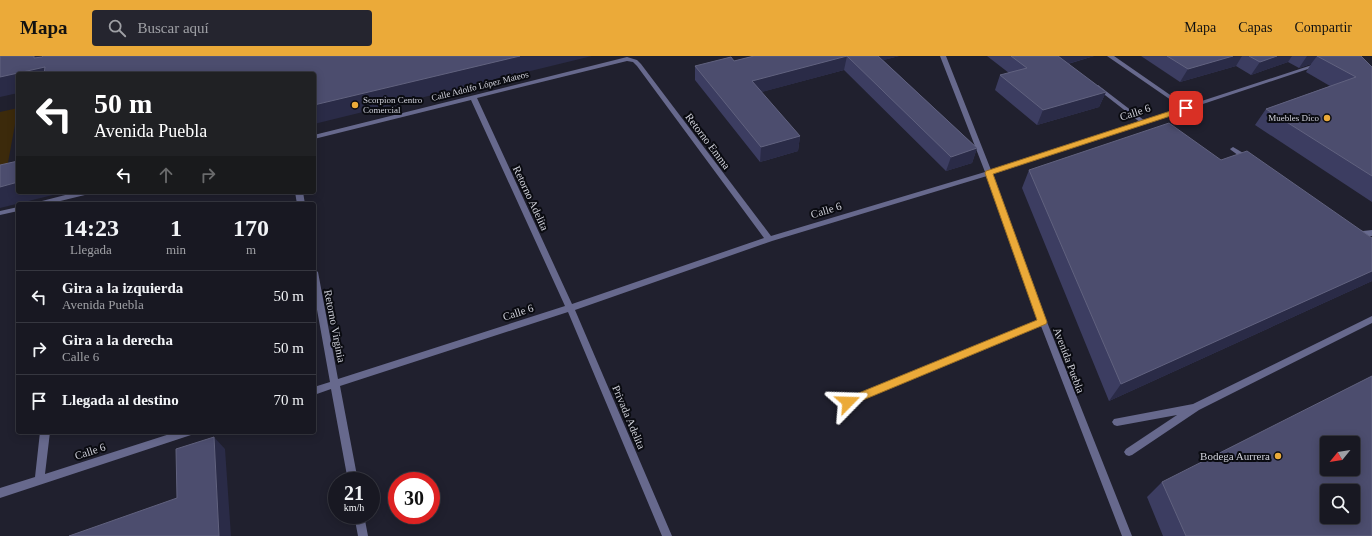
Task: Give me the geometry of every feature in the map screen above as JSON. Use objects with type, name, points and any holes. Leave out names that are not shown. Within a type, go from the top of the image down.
[{"type":"street","name":"Avenida Puebla","points":[[942,56],[989,173],[1043,322],[1127,536]]},
{"type":"street","points":[[1110,56],[1186,108]]},
{"type":"street","name":"Calle Adolfo López Mateos","points":[[316,136],[627,59]]},
{"type":"street","name":"Retorno Emma","points":[[627,59],[639,65],[769,240]]},
{"type":"street","name":"Calle 6","points":[[316,391],[570,308],[769,240],[989,173],[1186,108],[1320,61]]},
{"type":"street","points":[[1090,81],[1143,122]]},
{"type":"street","name":"Retorno Adelita","points":[[473,97],[570,308]]},
{"type":"street","points":[[1233,149],[1252,162]]},
{"type":"street","points":[[46,202],[80,194]]},
{"type":"street","points":[[75,202],[76,195]]},
{"type":"street","points":[[0,213],[16,209]]},
{"type":"street","points":[[1346,228],[1363,234],[1372,233]]},
{"type":"street","name":"Retorno Virginia","points":[[316,283],[351,472]]},
{"type":"street","name":"Privada Adelita","points":[[570,308],[666,536]]},
{"type":"street","points":[[1129,452],[1196,407],[1372,319]]},
{"type":"street","points":[[848,402],[1043,322]]},
{"type":"street","points":[[1117,422],[1196,407]]},
{"type":"street","points":[[39,480],[45,434]]},
{"type":"street","name":"Calle 6","points":[[0,492],[182,434]]},
{"type":"street","points":[[361,524],[363,536]]},
{"type":"shaded area","points":[[16,108],[16,119],[7,168],[0,173],[0,112]]},
{"type":"building","points":[[0,56],[34,56],[34,58],[43,56],[520,56],[316,105],[316,72],[44,72],[45,67],[16,72],[16,73],[0,77]]},
{"type":"building","points":[[754,56],[847,56],[752,81],[800,136],[761,147],[695,66],[731,57],[734,61]]},
{"type":"building","points":[[847,56],[878,56],[977,148],[951,157]]},
{"type":"building","points":[[1011,56],[1058,56],[1106,92],[1043,110],[1000,75],[1027,68]]},
{"type":"building","points":[[1167,56],[1233,56],[1188,69]]},
{"type":"building","points":[[1249,56],[1277,56],[1260,62]]},
{"type":"building","points":[[1317,56],[1361,56],[1372,67],[1372,176],[1266,109],[1356,77]]},
{"type":"building","points":[[1169,123],[1221,160],[1247,151],[1372,238],[1372,271],[1121,384],[1029,170]]},
{"type":"building","points":[[16,161],[16,183],[0,187],[0,165]]},
{"type":"building","name":"Bodega Aurrera","points":[[1372,376],[1372,536],[1186,536],[1162,482]]},
{"type":"building","points":[[214,437],[219,536],[69,536],[177,498],[176,449]]},
{"type":"place","name":"Scorpion Centro Comercial","points":[[355,105]]},
{"type":"place","name":"Muebles Dico","points":[[1327,118]]},
{"type":"place","name":"Bodega Aurrera","points":[[1278,456]]},
{"type":"route","points":[[848,402],[1043,322],[989,173],[1186,108]]}]
